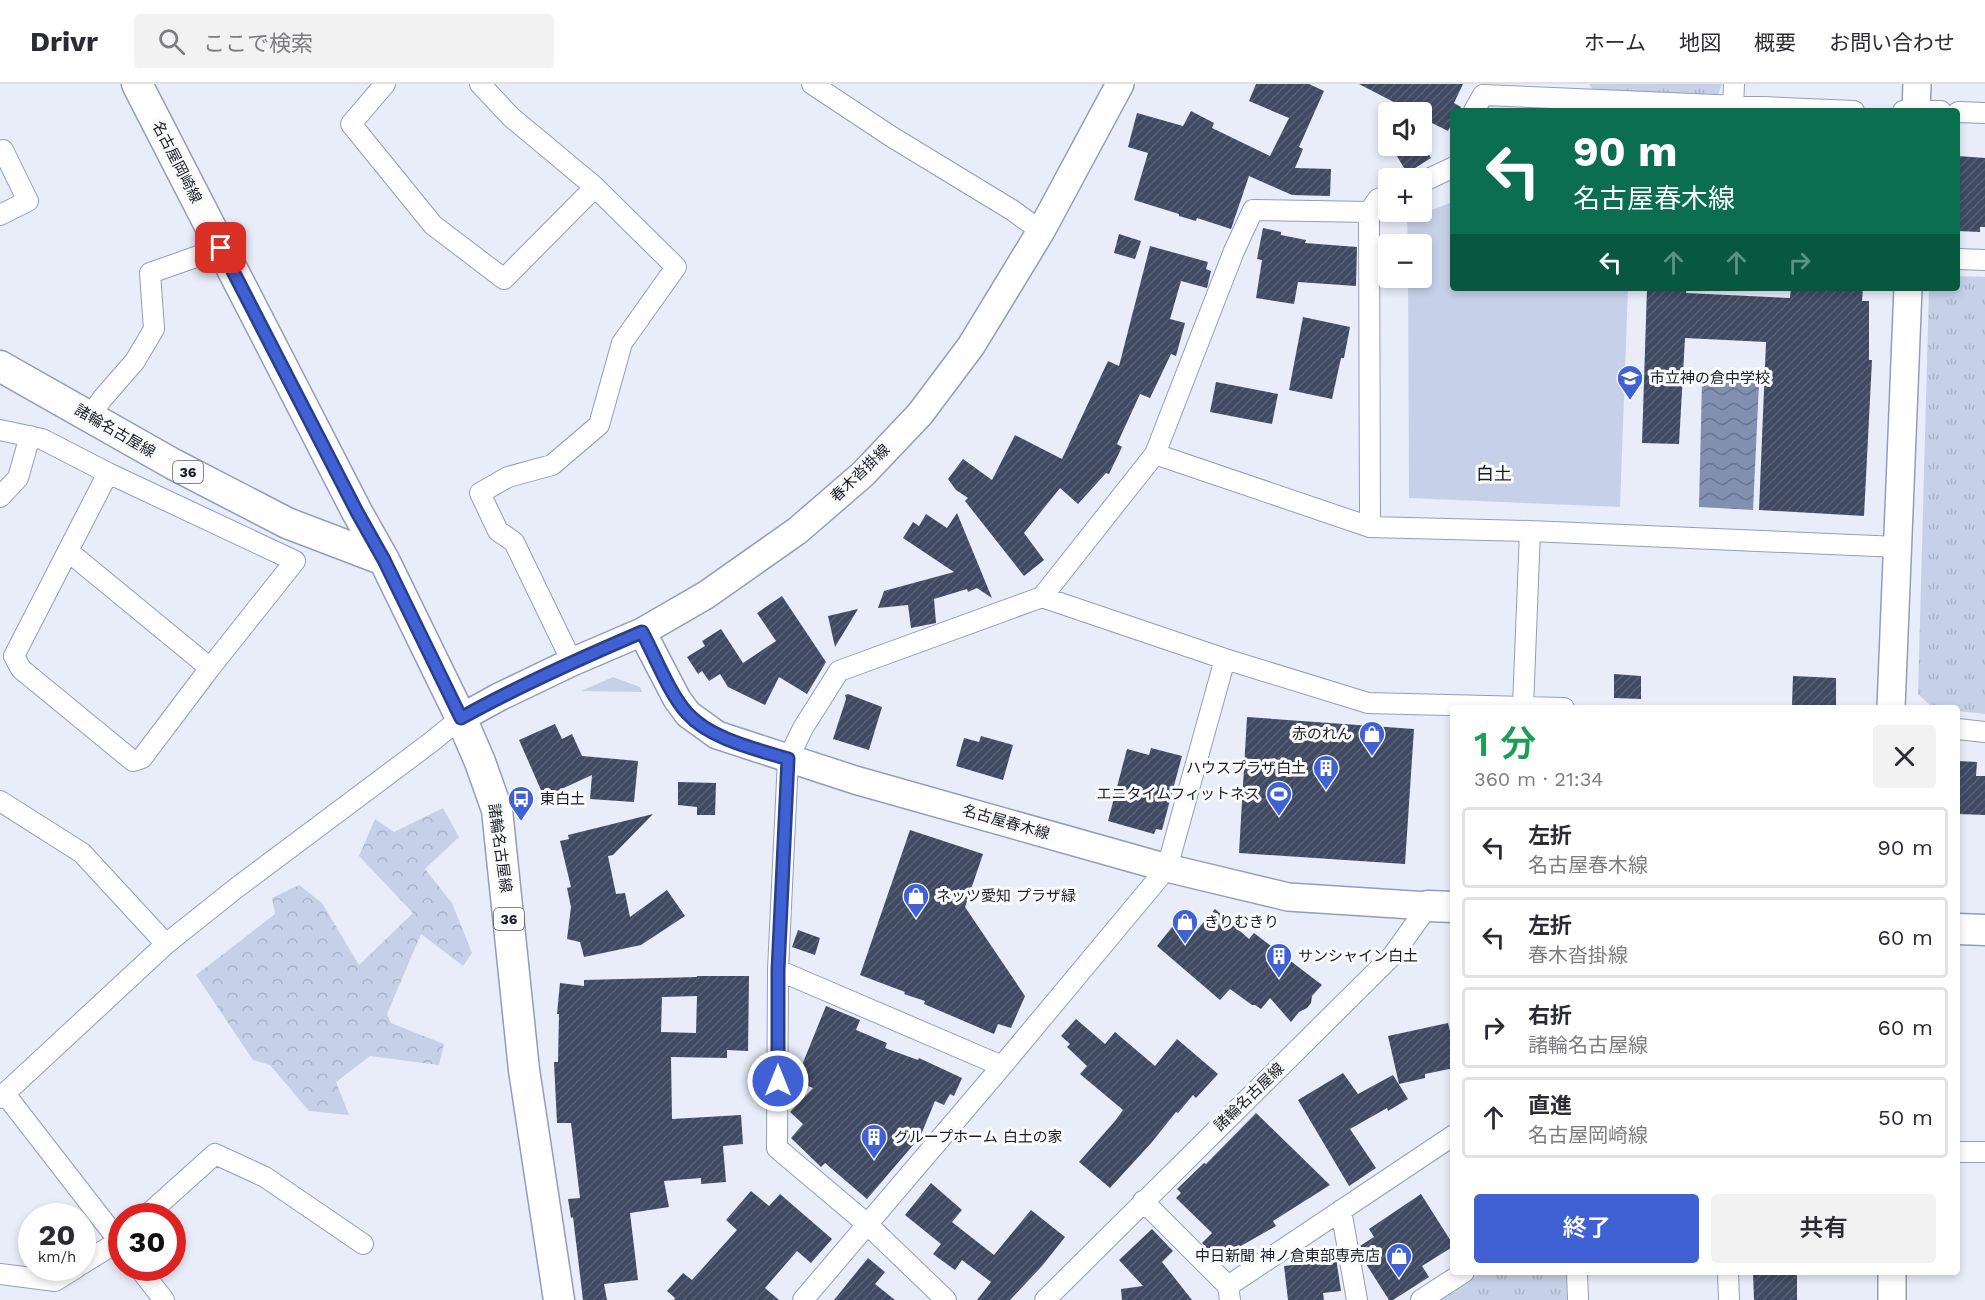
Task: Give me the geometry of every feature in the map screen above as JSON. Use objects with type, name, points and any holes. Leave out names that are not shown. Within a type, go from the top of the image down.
[{"type":"main road","name":"名古屋岡崎線","points":[[137,84],[357,512],[384,560]]},
{"type":"main road","name":"諸輪名古屋線","points":[[0,366],[173,464],[287,524],[384,560],[461,718],[497,810],[524,1070],[559,1300]]},
{"type":"main road","points":[[1960,929],[1985,930]]},
{"type":"street","points":[[385,84],[351,124],[433,225],[504,279],[595,187]]},
{"type":"street","points":[[480,84],[511,117],[595,187],[676,267],[622,343],[599,425],[552,465],[508,477],[480,493],[498,531],[514,542],[572,662]]},
{"type":"street","points":[[812,84],[892,137],[1012,210],[1041,231]]},
{"type":"street","name":"春木沓掛線","points":[[461,718],[572,662],[642,632],[706,595],[797,531],[863,474],[920,414],[993,312],[1041,231],[1120,84]]},
{"type":"street","points":[[1732,106],[1734,84]]},
{"type":"street","points":[[1476,108],[1483,95],[1572,92],[1781,108]]},
{"type":"street","points":[[1960,112],[1985,113]]},
{"type":"street","points":[[0,151],[3,150],[28,201],[0,215]]},
{"type":"street","points":[[1432,177],[1450,169]]},
{"type":"street","points":[[1370,527],[1369,212],[1378,199]]},
{"type":"street","points":[[946,1300],[867,1224],[777,1148],[778,970],[788,759],[803,728],[838,671],[1042,597],[1155,454],[1234,251],[1253,210],[1369,212]]},
{"type":"street","points":[[90,417],[102,399],[135,361],[154,329],[150,273],[221,248]]},
{"type":"street","points":[[1960,259],[1985,260]]},
{"type":"street","points":[[1891,705],[1908,291]]},
{"type":"street","points":[[0,430],[42,439],[108,473],[295,561]]},
{"type":"street","points":[[0,497],[18,478],[30,436]]},
{"type":"street","points":[[1155,454],[1370,527],[1530,531],[1898,547]]},
{"type":"street","points":[[108,473],[14,656],[21,669],[133,761],[142,758],[295,561],[311,533]]},
{"type":"street","points":[[1523,705],[1530,531]]},
{"type":"street","points":[[69,552],[210,668]]},
{"type":"street","points":[[1042,597],[1225,659],[1368,703],[1450,705]]},
{"type":"street","name":"名古屋春木線","points":[[642,632],[677,699],[688,714],[717,735],[855,780],[1167,868],[1288,897],[1441,907]]},
{"type":"street","points":[[803,1300],[1167,868],[1225,659]]},
{"type":"street","points":[[108,1225],[2,1096],[166,944],[461,718]]},
{"type":"street","points":[[1960,729],[1985,732]]},
{"type":"street","points":[[0,801],[82,853],[166,944]]},
{"type":"street","name":"諸輪名古屋線","points":[[1045,1300],[1441,907]]},
{"type":"street","points":[[778,970],[1002,1066]]},
{"type":"street","points":[[1143,1201],[1229,1293],[1341,1210],[1450,1138]]},
{"type":"street","points":[[1960,1152],[1985,1152]]},
{"type":"street","points":[[160,1203],[215,1154],[265,1177],[363,1244]]},
{"type":"street","points":[[1341,1210],[1357,1300]]},
{"type":"street","points":[[0,1274],[18,1276]]},
{"type":"street","points":[[1421,1300],[1459,1275]]},
{"type":"street","points":[[1577,1275],[1578,1300]]},
{"type":"street","points":[[1728,1275],[1729,1300]]},
{"type":"street","points":[[1892,1275],[1892,1300]]},
{"type":"street","points":[[149,1281],[164,1300]]},
{"type":"green space","points":[[1589,84],[1722,84],[1718,95],[1593,90]]},
{"type":"green space","points":[[1450,203],[1450,291],[1628,291],[1620,507],[1409,498],[1408,288],[1432,288],[1432,234],[1408,234],[1407,222],[1432,222],[1432,210]]},
{"type":"green space","points":[[1960,276],[1985,277],[1985,714],[1960,711],[1960,705],[1930,705],[1918,694],[1929,291],[1960,291]]},
{"type":"green space","points":[[613,677],[640,687],[642,692],[581,691]]},
{"type":"green space","points":[[443,808],[459,837],[425,869],[452,903],[472,953],[463,966],[421,934],[387,1014],[391,1023],[444,1044],[439,1065],[370,1056],[336,1082],[349,1115],[309,1111],[270,1065],[253,1060],[196,975],[275,914],[272,898],[299,885],[322,903],[359,965],[413,913],[359,856],[375,819],[394,832]]},
{"type":"green space","points":[[1477,1275],[1566,1275],[1567,1300],[1439,1300]]},
{"type":"water","points":[[1702,381],[1759,383],[1753,510],[1699,507]]},
{"type":"building","points":[[1256,84],[1309,84],[1324,91],[1299,147],[1303,149],[1295,168],[1331,169],[1330,196],[1292,195],[1249,176],[1231,229],[1197,218],[1196,221],[1179,216],[1179,214],[1134,200],[1148,153],[1128,147],[1137,113],[1183,126],[1191,111],[1214,123],[1212,128],[1270,156],[1289,118],[1249,101]]},
{"type":"building","points":[[1359,84],[1463,84],[1454,103],[1461,107],[1450,108],[1448,131],[1432,123],[1432,102],[1394,102]]},
{"type":"building","points":[[1397,156],[1430,156],[1431,158],[1415,168],[1404,168]]},
{"type":"building","points":[[1960,156],[1985,158],[1985,227],[1980,227],[1980,232],[1960,231]]},
{"type":"building","points":[[1263,228],[1281,232],[1281,235],[1306,240],[1305,243],[1357,247],[1356,286],[1298,282],[1294,304],[1256,298],[1262,260],[1257,259]]},
{"type":"building","points":[[1119,234],[1141,241],[1135,259],[1114,253]]},
{"type":"building","points":[[1150,246],[1208,262],[1206,269],[1211,271],[1207,288],[1181,281],[1170,319],[1185,323],[1176,356],[1171,354],[1150,398],[1140,394],[1117,444],[1122,447],[1109,474],[1106,473],[1078,504],[1060,488],[1024,533],[1044,560],[1024,576],[965,501],[968,498],[956,490],[948,479],[963,459],[992,480],[1015,435],[1062,459],[1108,361],[1119,366]]},
{"type":"building","points":[[1647,291],[1686,291],[1686,293],[1790,298],[1791,291],[1863,291],[1862,301],[1869,301],[1869,360],[1872,360],[1864,516],[1759,510],[1766,342],[1685,338],[1679,444],[1642,443]]},
{"type":"building","points":[[1303,317],[1350,327],[1332,399],[1289,390]]},
{"type":"building","points":[[1216,382],[1278,394],[1272,424],[1210,412]]},
{"type":"building","points":[[957,513],[992,598],[977,588],[934,599],[936,623],[911,628],[908,605],[878,608],[884,591],[954,572],[903,538],[913,522],[919,526],[926,514],[947,528]]},
{"type":"building","points":[[782,596],[826,662],[807,694],[779,677],[765,705],[728,687],[720,674],[709,681],[702,671],[698,674],[687,657],[705,646],[702,641],[721,629],[743,663],[776,641],[757,613]]},
{"type":"building","points":[[858,609],[835,647],[828,616]]},
{"type":"building","points":[[1614,674],[1641,676],[1641,699],[1614,698]]},
{"type":"building","points":[[1793,676],[1836,678],[1836,705],[1792,705]]},
{"type":"building","points":[[848,694],[882,707],[869,750],[833,739],[846,699],[845,695]]},
{"type":"building","name":"ハウスプラザ白土","points":[[1247,717],[1414,729],[1405,864],[1239,853]]},
{"type":"building","points":[[555,724],[562,739],[572,734],[582,756],[638,761],[634,802],[590,799],[592,775],[544,797],[519,740]]},
{"type":"building","points":[[981,736],[1013,745],[1003,780],[956,766],[964,738],[979,742]]},
{"type":"building","points":[[1151,748],[1182,756],[1162,830],[1156,829],[1154,834],[1108,821],[1127,749],[1149,755]]},
{"type":"building","points":[[1960,761],[1977,762],[1976,776],[1985,776],[1985,815],[1960,814]]},
{"type":"building","points":[[678,782],[716,783],[715,815],[697,815],[697,807],[678,805]]},
{"type":"building","points":[[653,814],[613,855],[608,856],[616,894],[625,893],[630,917],[667,890],[685,916],[641,945],[584,957],[580,942],[567,939],[571,907],[567,888],[571,887],[560,841],[569,839],[568,835]]},
{"type":"building","points":[[910,830],[983,854],[965,907],[1025,996],[1011,1028],[998,1024],[994,1034],[924,1004],[925,1001],[904,994],[905,992],[860,975]]},
{"type":"building","points":[[1215,909],[1249,939],[1254,933],[1322,985],[1312,996],[1307,1008],[1299,1012],[1291,1022],[1270,998],[1261,1009],[1230,989],[1220,1000],[1157,946],[1180,917],[1195,932]]},
{"type":"building","points":[[798,930],[820,938],[815,955],[792,947]]},
{"type":"building","points":[[749,976],[748,1051],[727,1050],[727,1058],[671,1057],[672,1119],[741,1115],[743,1144],[723,1146],[726,1182],[701,1184],[701,1178],[664,1181],[669,1207],[630,1213],[638,1280],[604,1284],[607,1300],[583,1300],[573,1217],[571,1218],[568,1199],[580,1198],[571,1123],[557,1123],[554,1062],[558,1062],[559,1014],[557,1014],[560,983],[584,986],[584,980]],"holes":[[[697,996],[696,1033],[661,1032],[662,997]]]},
{"type":"building","points":[[826,1006],[860,1020],[856,1030],[887,1043],[885,1048],[918,1060],[919,1058],[962,1078],[954,1096],[950,1094],[944,1105],[935,1101],[920,1137],[867,1199],[825,1163],[821,1167],[791,1138],[803,1124],[790,1112],[813,1088],[799,1082],[803,1071],[800,1070]]},
{"type":"building","points":[[1076,1019],[1105,1044],[1115,1032],[1155,1066],[1177,1039],[1218,1074],[1196,1098],[1193,1095],[1178,1113],[1176,1112],[1110,1188],[1079,1162],[1123,1110],[1080,1074],[1087,1066],[1067,1047],[1070,1044],[1061,1036]]},
{"type":"building","points":[[1448,1023],[1450,1069],[1425,1074],[1425,1078],[1399,1084],[1388,1036]]},
{"type":"building","points":[[1343,1073],[1358,1094],[1393,1075],[1408,1099],[1350,1129],[1376,1168],[1349,1186],[1298,1100]]},
{"type":"building","points":[[1256,1113],[1330,1185],[1273,1221],[1276,1226],[1218,1259],[1202,1243],[1212,1233],[1176,1198],[1181,1193],[1177,1189],[1204,1163],[1206,1164]]},
{"type":"building","points":[[931,1183],[962,1210],[952,1222],[994,1255],[1031,1210],[1065,1237],[1010,1300],[977,1300],[991,1282],[962,1260],[955,1270],[933,1254],[941,1244],[905,1215]]},
{"type":"building","points":[[751,1191],[769,1206],[780,1194],[832,1239],[811,1263],[797,1251],[765,1288],[779,1300],[674,1300],[675,1298],[667,1291],[683,1273],[692,1280],[737,1230],[726,1220]]},
{"type":"building","points":[[1421,1194],[1450,1240],[1450,1248],[1422,1266],[1429,1277],[1393,1300],[1389,1300],[1361,1256],[1360,1246],[1374,1237],[1369,1229]]},
{"type":"building","points":[[1152,1229],[1173,1251],[1162,1262],[1192,1300],[1122,1300],[1121,1289],[1143,1286],[1119,1260]]},
{"type":"building","points":[[1335,1251],[1341,1291],[1323,1293],[1324,1300],[1288,1300],[1284,1266],[1317,1262],[1316,1254]]},
{"type":"building","points":[[868,1258],[885,1272],[875,1284],[895,1300],[834,1300]]},
{"type":"building","points":[[1753,1275],[1797,1275],[1797,1300],[1754,1300]]},
{"type":"place","name":"市立神の倉中学校","points":[[1630,401]]},
{"type":"place","name":"赤のれん","points":[[1372,757]]},
{"type":"place","name":"ハウスプラザ白土","points":[[1326,791]]},
{"type":"place","name":"エニタイムフィットネス","points":[[1279,817]]},
{"type":"place","name":"東白土","points":[[521,822]]},
{"type":"place","name":"ネッツ愛知 プラザ緑","points":[[916,919]]},
{"type":"place","name":"きりむきり","points":[[1185,945]]},
{"type":"place","name":"サンシャイン白土","points":[[1279,979]]},
{"type":"place","name":"グループホーム 白土の家","points":[[874,1160]]},
{"type":"place","name":"中日新聞 神ノ倉東部専売店","points":[[1399,1279]]},
{"type":"district","name":"白土","points":[[1494,474]]},
{"type":"route","points":[[221,248],[384,560],[461,718],[572,662],[642,632],[677,699],[688,714],[717,735],[788,759],[778,970],[778,1081]]}]
